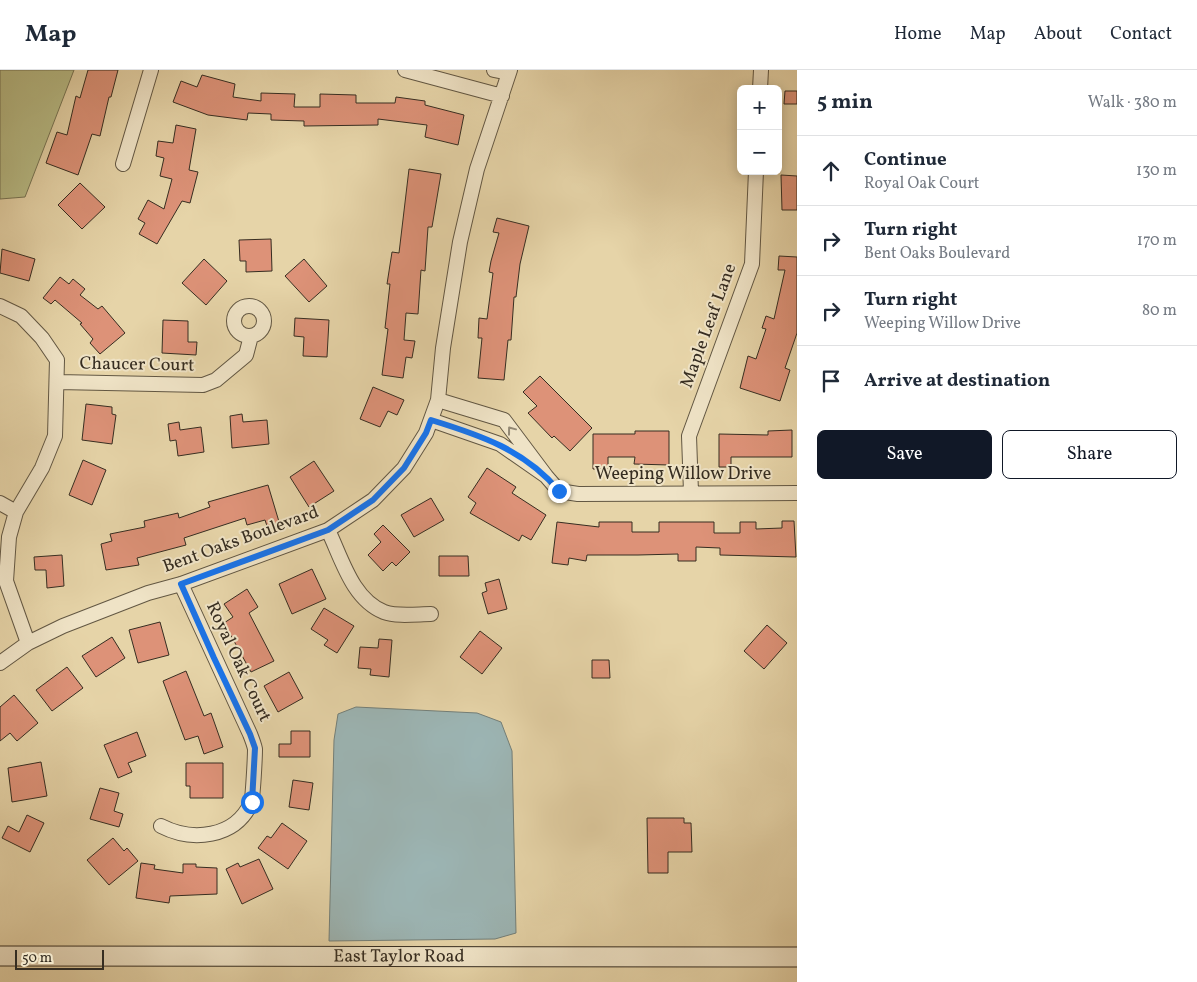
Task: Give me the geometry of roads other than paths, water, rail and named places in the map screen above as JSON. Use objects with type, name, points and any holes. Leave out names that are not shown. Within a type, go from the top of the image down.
[{"type":"main road","name":"East Taylor Road","points":[[0,956],[797,957]]},
{"type":"street","points":[[123,164],[151,70]]},
{"type":"street","points":[[405,70],[502,96]]},
{"type":"street","points":[[494,70],[509,72]]},
{"type":"street","points":[[760,85],[761,70]]},
{"type":"street","name":"Bent Oaks Boulevard","points":[[0,663],[28,643],[63,626],[139,596],[181,584],[328,530],[373,500],[404,468],[426,433],[438,400],[443,348],[460,242],[477,169],[509,72]]},
{"type":"street","name":"Maple Leaf Lane","points":[[692,492],[689,436],[752,264],[756,175]]},
{"type":"street","points":[[0,306],[21,316],[42,338],[57,360],[58,382],[55,436],[42,468],[16,512],[9,537],[6,581],[28,643]]},
{"type":"street","name":"Chaucer Court","points":[[58,382],[203,385],[216,380],[246,355],[251,336]]},
{"type":"street","name":"Weeping Willow Drive","points":[[438,400],[504,420],[559,491],[578,494],[797,492]]},
{"type":"street","name":"Weeping Willow Drive","points":[[431,420],[500,444],[546,476]]},
{"type":"street","points":[[0,503],[16,512]]},
{"type":"street","points":[[328,530],[358,592],[366,601],[386,613],[431,614]]},
{"type":"street","name":"Royal Oak Court","points":[[161,826],[177,834],[198,837],[236,823],[252,802],[255,748],[181,584]]},
{"type":"water","points":[[356,707],[477,713],[501,722],[512,751],[516,933],[495,939],[329,941],[334,740],[338,714]]}]
